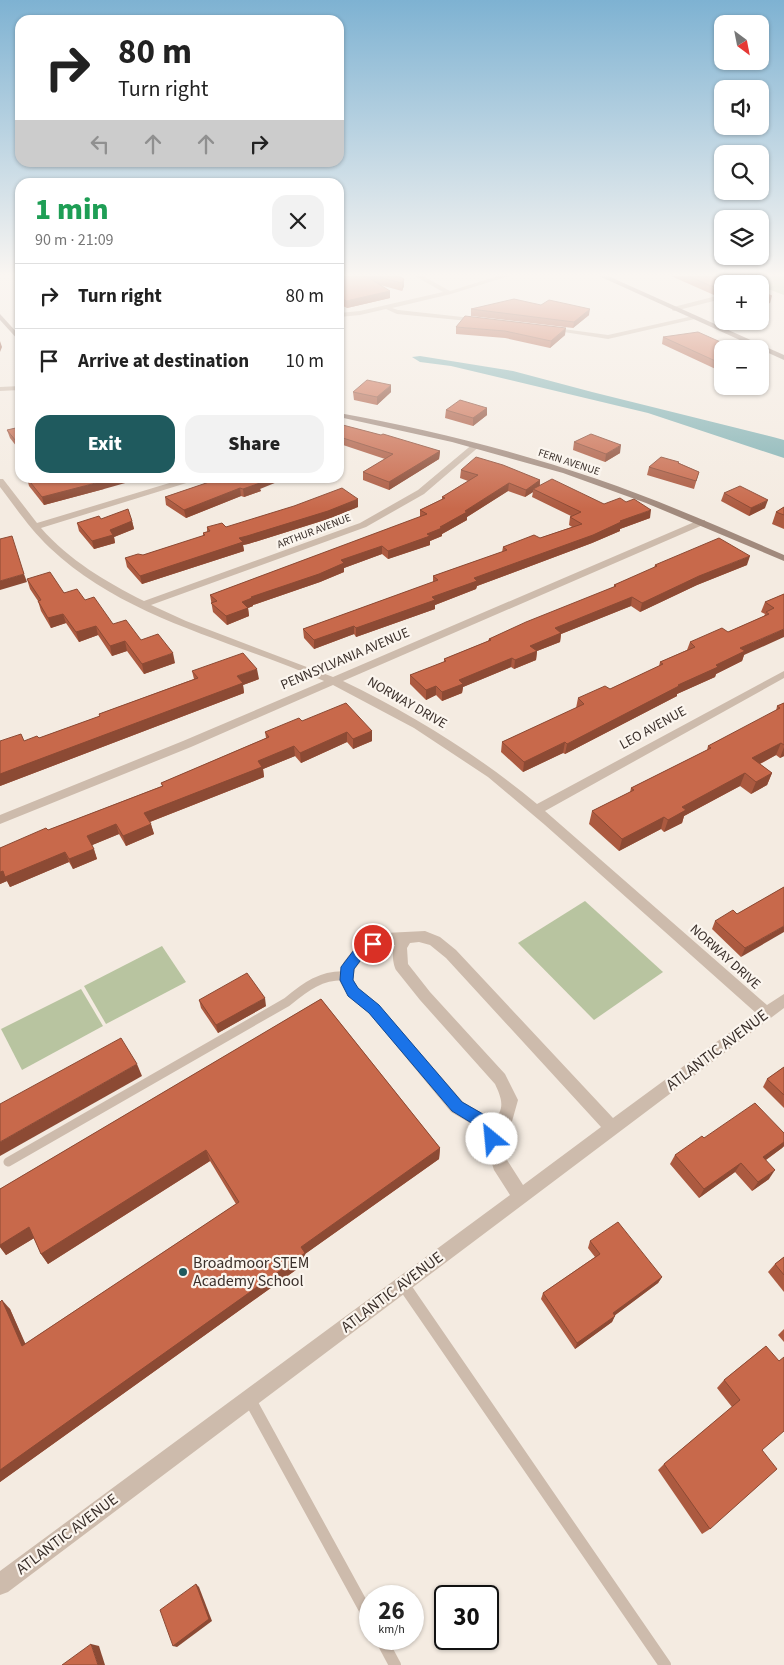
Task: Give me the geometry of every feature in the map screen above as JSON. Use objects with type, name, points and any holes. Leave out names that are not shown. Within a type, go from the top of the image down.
[{"type":"street","points":[[0,389],[15,388]]},
{"type":"street","name":"FERN AVENUE","points":[[344,416],[477,446],[567,472],[702,522],[784,558]]},
{"type":"street","name":"ARTHUR AVENUE","points":[[143,605],[363,525],[421,492],[477,446]]},
{"type":"street","name":"NORWAY DRIVE","points":[[0,481],[34,527],[74,564],[106,586],[182,623],[332,680],[396,713],[452,747],[537,810],[766,1013]]},
{"type":"street","points":[[34,527],[177,483]]},
{"type":"street","name":"PENNSYLVANIA AVENUE","points":[[0,820],[161,755],[702,522]]},
{"type":"street","name":"LEO AVENUE","points":[[537,810],[784,674]]},
{"type":"street","points":[[496,1130],[457,1107],[374,1009],[353,992],[346,980],[348,967],[361,950],[385,939],[405,938],[416,935],[430,938],[451,954],[612,1128]]},
{"type":"street","points":[[405,938],[400,948],[401,966],[425,996],[500,1079],[507,1093],[510,1100],[505,1120],[496,1130],[492,1139],[500,1164],[520,1196]]},
{"type":"street","name":"ATLANTIC AVENUE","points":[[0,1584],[784,1000]]},
{"type":"lane","points":[[8,1162],[287,1002],[301,990],[335,975],[347,976]]},
{"type":"lane","points":[[403,1284],[665,1665]]},
{"type":"lane","points":[[249,1398],[359,1599]]},
{"type":"lane","points":[[387,1650],[395,1665]]},
{"type":"green space","points":[[585,901],[663,972],[594,1020],[518,943]]},
{"type":"green space","points":[[162,946],[186,982],[106,1024],[84,986]]},
{"type":"green space","points":[[81,989],[103,1026],[22,1070],[1,1029]]},
{"type":"water","points":[[420,356],[513,371],[784,440],[784,458],[648,413],[451,366],[420,362],[412,357]]},
{"type":"building","points":[[699,354],[714,354],[714,360]]},
{"type":"building","points":[[367,380],[391,385],[377,397],[353,392]]},
{"type":"building","points":[[460,400],[487,408],[473,418],[446,410]]},
{"type":"building","points":[[344,425],[383,434],[440,451],[389,482],[363,472],[393,454],[344,438]]},
{"type":"building","points":[[15,428],[15,440],[7,430]]},
{"type":"building","points":[[591,434],[621,445],[606,454],[574,442]]},
{"type":"building","points":[[476,457],[503,465],[540,480],[526,490],[509,483],[465,511],[467,512],[440,527],[442,528],[427,534],[430,536],[388,551],[382,546],[341,560],[344,563],[319,574],[251,597],[242,602],[248,608],[226,616],[211,603],[217,601],[210,595],[427,514],[420,510],[445,498],[442,497],[478,475],[461,470]]},
{"type":"building","points":[[661,457],[679,462],[699,472],[696,481],[649,467]]},
{"type":"building","points":[[552,479],[604,504],[620,498],[626,502],[634,499],[651,510],[620,521],[593,535],[474,578],[477,581],[432,597],[435,600],[356,628],[354,626],[314,640],[303,629],[438,580],[433,576],[507,550],[503,547],[534,535],[540,538],[582,524],[570,517],[581,512],[533,489]]},
{"type":"building","points":[[31,483],[96,483],[42,497]]},
{"type":"building","points":[[206,483],[260,483],[243,489],[240,488],[184,510],[165,497]]},
{"type":"building","points":[[740,486],[768,500],[751,508],[724,493]]},
{"type":"building","points":[[342,488],[358,499],[328,511],[239,538],[243,542],[140,576],[125,558],[138,554],[143,555],[205,535],[203,533],[210,531],[207,527],[222,523],[226,527],[294,506]]},
{"type":"building","points":[[784,507],[784,515],[776,512]]},
{"type":"building","points":[[128,509],[132,521],[110,530],[113,535],[92,541],[77,523],[99,516],[101,519]]},
{"type":"building","points":[[12,536],[24,574],[0,581],[0,539]]},
{"type":"building","points":[[719,538],[750,556],[699,576],[642,603],[632,597],[555,628],[561,633],[530,646],[537,651],[515,660],[512,658],[459,680],[463,684],[442,692],[436,686],[426,690],[410,675],[446,661],[444,659],[491,640],[489,639],[526,622],[616,586],[614,585],[657,566],[655,565]]},
{"type":"building","points":[[50,572],[64,593],[77,589],[85,600],[94,597],[113,624],[126,620],[141,640],[158,634],[173,653],[142,664],[125,641],[110,646],[96,626],[76,632],[63,614],[48,618],[38,601],[41,600],[27,579]]},
{"type":"building","points":[[784,594],[784,629],[740,648],[745,651],[716,665],[718,667],[678,685],[567,744],[565,742],[524,762],[502,742],[584,704],[578,698],[605,686],[610,689],[663,664],[660,662],[695,647],[690,642],[722,628],[728,632],[769,614],[766,612],[774,608],[765,602]]},
{"type":"building","points":[[243,653],[257,669],[237,676],[243,683],[0,774],[0,741],[21,734],[24,741],[37,736],[39,738],[100,716],[99,714],[198,678],[192,671]]},
{"type":"building","points":[[346,703],[372,731],[353,739],[347,732],[300,753],[294,746],[258,761],[262,767],[144,813],[151,824],[123,836],[116,824],[87,836],[94,849],[69,859],[65,852],[5,877],[3,871],[0,872],[0,848],[46,828],[48,830],[163,786],[161,783],[269,737],[265,732],[299,718],[302,721]]},
{"type":"building","points":[[784,703],[784,745],[781,743],[752,758],[772,773],[756,782],[745,773],[682,807],[686,810],[668,820],[664,817],[622,839],[592,811],[634,790],[631,788],[711,748],[708,746],[780,708],[777,706]]},
{"type":"building","points":[[784,887],[784,926],[745,948],[715,921],[733,910],[737,914]]},
{"type":"building","points":[[247,973],[265,998],[216,1025],[199,1000]]},
{"type":"building","points":[[321,999],[440,1148],[301,1247],[305,1253],[0,1470],[0,1302],[2,1300],[22,1346],[239,1202],[206,1150],[41,1254],[29,1227],[0,1245],[0,1189]]},
{"type":"building","points":[[121,1038],[137,1064],[0,1142],[0,1104]]},
{"type":"building","points":[[784,1067],[784,1095],[767,1079]]},
{"type":"building","points":[[755,1103],[784,1133],[784,1142],[763,1157],[775,1170],[758,1182],[741,1163],[704,1189],[675,1155],[702,1136],[704,1138]]},
{"type":"building","points":[[618,1222],[662,1277],[613,1313],[615,1316],[577,1343],[543,1293],[600,1254],[590,1241]]},
{"type":"building","points":[[784,1257],[784,1275],[775,1264]]},
{"type":"building","points":[[766,1346],[779,1361],[784,1357],[784,1431],[762,1450],[777,1469],[710,1529],[664,1464],[740,1400],[724,1380]]},
{"type":"building","points":[[196,1584],[209,1619],[173,1646],[160,1610]]},
{"type":"building","points":[[91,1644],[98,1665],[62,1665]]},
{"type":"place","name":"Broadmoor STEM Academy School","points":[[183,1272]]},
{"type":"route","points":[[373,944],[361,950],[348,967],[346,980],[353,992],[374,1009],[457,1107],[496,1130],[492,1139]]}]
